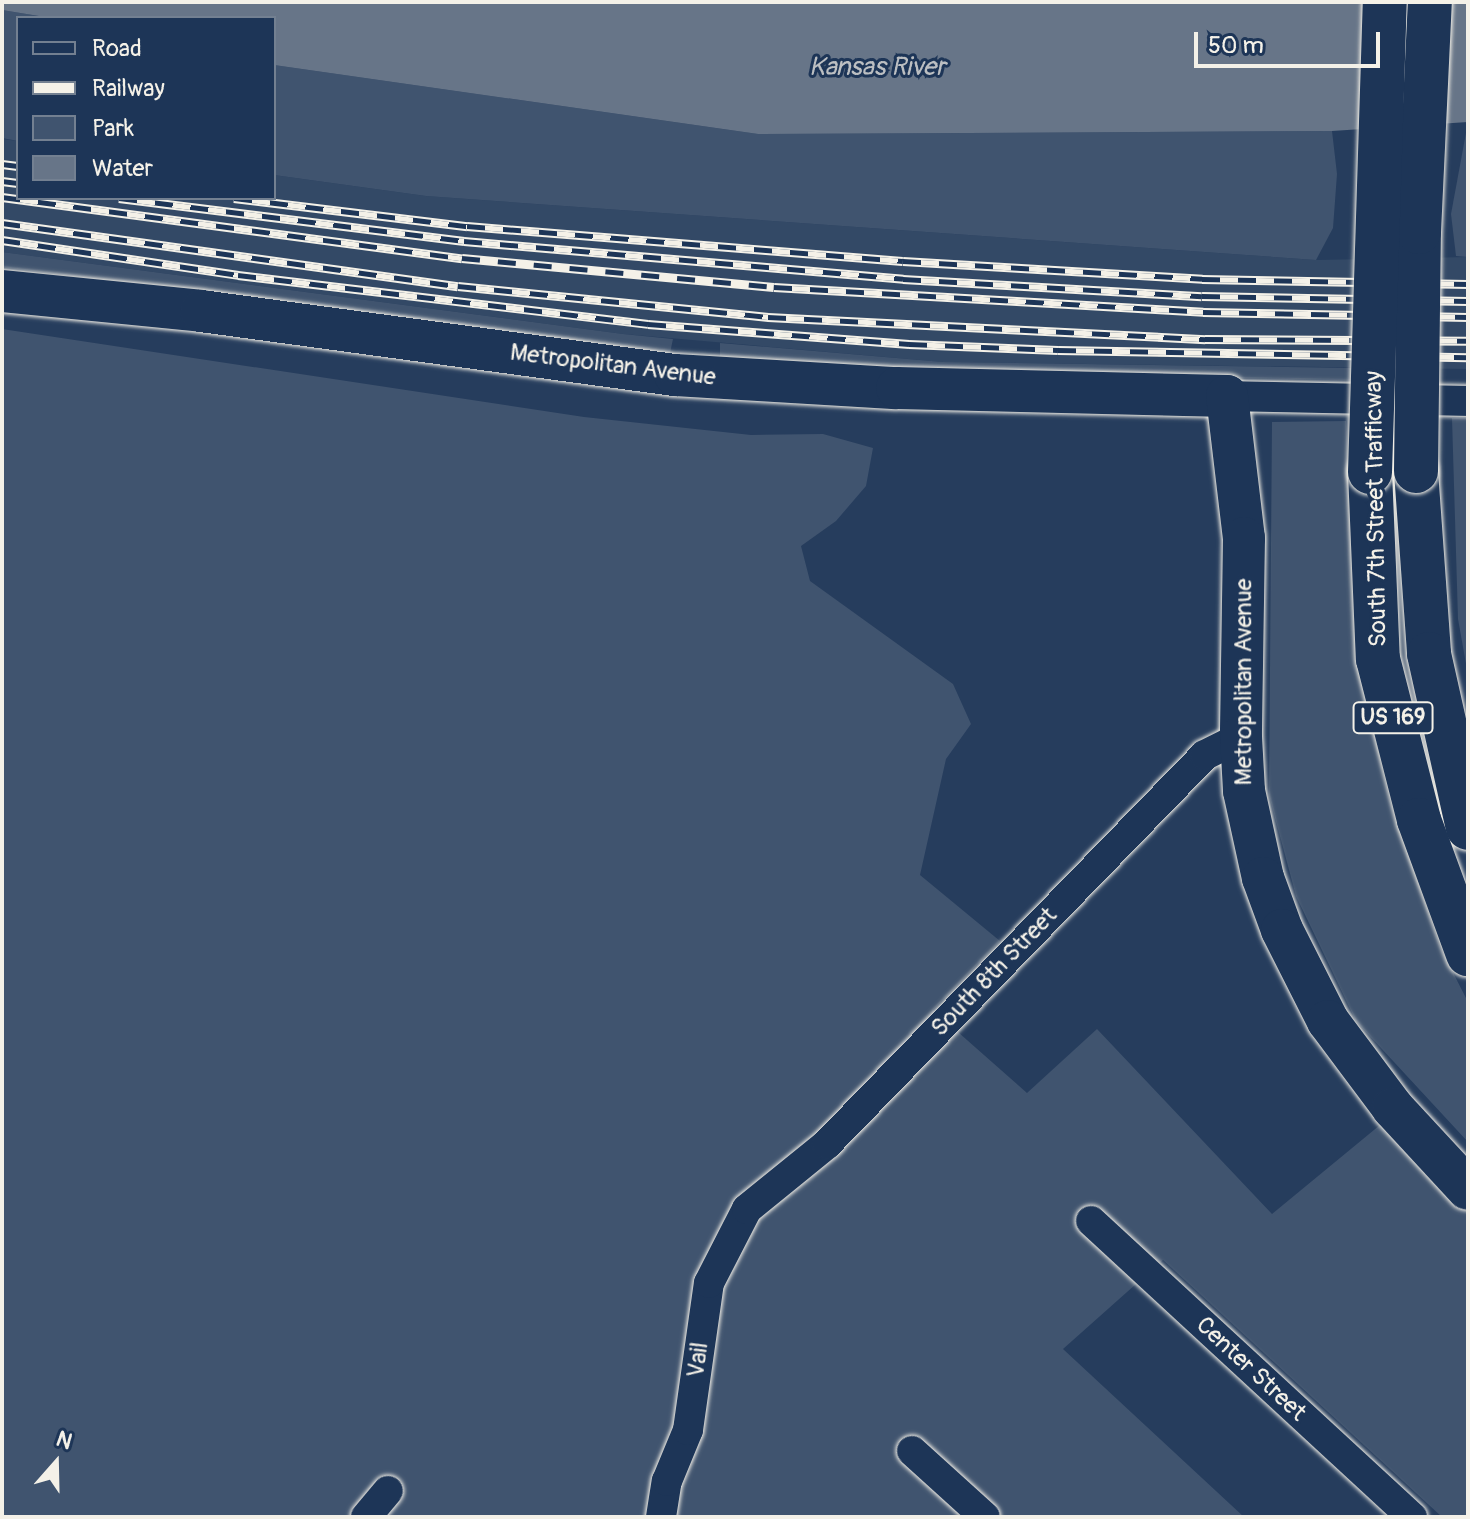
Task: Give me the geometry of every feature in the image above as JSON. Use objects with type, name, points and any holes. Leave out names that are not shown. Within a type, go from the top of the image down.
[{"type":"main road","name":"South 7th Street Trafficway","points":[[1385,2],[1370,472],[1378,659],[1419,820],[1468,954]]},
{"type":"main road","name":"South 7th Street Trafficway","points":[[1430,2],[1419,232],[1416,471],[1429,654],[1468,828]]},
{"type":"main road","name":"Metropolitan Avenue","points":[[2,291],[201,311],[675,375],[897,388],[1227,396],[1244,538],[1241,737],[1252,837],[1282,930],[1307,984],[1357,1062],[1393,1108],[1468,1189]]},
{"type":"street","name":"Metropolitan Avenue","points":[[1227,396],[1468,401]]},
{"type":"street","name":"South 8th Street","points":[[747,1209],[827,1144],[1205,755],[1241,737]]},
{"type":"street","name":"Vail","points":[[661,1517],[667,1481],[688,1430],[709,1283],[747,1209]]},
{"type":"street","name":"Center Street","points":[[1091,1221],[1412,1517]]},
{"type":"street","points":[[912,1451],[985,1517]]},
{"type":"street","points":[[366,1517],[388,1491]]},
{"type":"shaded area","points":[[2,139],[16,141],[16,200],[276,200],[276,175],[426,196],[1316,260],[1468,257],[1468,369],[943,362],[623,334],[2,252]]},
{"type":"green space","points":[[2,10],[39,16],[16,16],[16,141],[2,138]]},
{"type":"green space","points":[[276,65],[758,134],[1332,131],[1337,174],[1333,228],[1316,260],[426,196],[276,175]]},
{"type":"green space","points":[[1468,122],[1468,257],[1456,256],[1451,214]]},
{"type":"green space","points":[[2,252],[673,339],[670,353],[2,267]]},
{"type":"green space","points":[[2,329],[584,417],[751,435],[823,434],[873,448],[866,486],[836,521],[801,546],[810,581],[953,684],[971,724],[946,759],[920,875],[1000,941],[933,1010],[1027,1093],[1097,1029],[1272,1214],[1380,1125],[1468,1213],[1468,1517],[1442,1517],[1163,1260],[1063,1349],[1244,1517],[2,1517]]},
{"type":"green space","points":[[720,343],[943,362],[1354,368],[1353,380],[967,373],[720,358]]},
{"type":"green space","points":[[1452,418],[1468,418],[1468,675],[1458,619]]},
{"type":"green space","points":[[1346,421],[1361,677],[1389,798],[1440,947],[1468,1002],[1468,1142],[1356,1021],[1296,896],[1269,795],[1272,422]]},
{"type":"water","name":"Kansas River","points":[[2,2],[1468,2],[1468,122],[1332,131],[758,134],[276,65],[276,16],[39,16],[2,10]]},
{"type":"railway","points":[[2,164],[16,166]]},
{"type":"railway","points":[[2,181],[16,183]]},
{"type":"railway","points":[[2,197],[16,199]]},
{"type":"railway","points":[[25,200],[462,258],[774,287],[1203,312],[1468,317]]},
{"type":"railway","points":[[135,200],[464,241],[903,279],[1202,296],[1468,301]]},
{"type":"railway","points":[[251,200],[467,226],[903,261],[1202,279],[1468,284]]},
{"type":"railway","points":[[2,223],[458,286],[768,317],[1205,339],[1468,341]]},
{"type":"railway","points":[[2,240],[238,275],[648,324],[909,344],[1058,350],[1468,357]]}]
